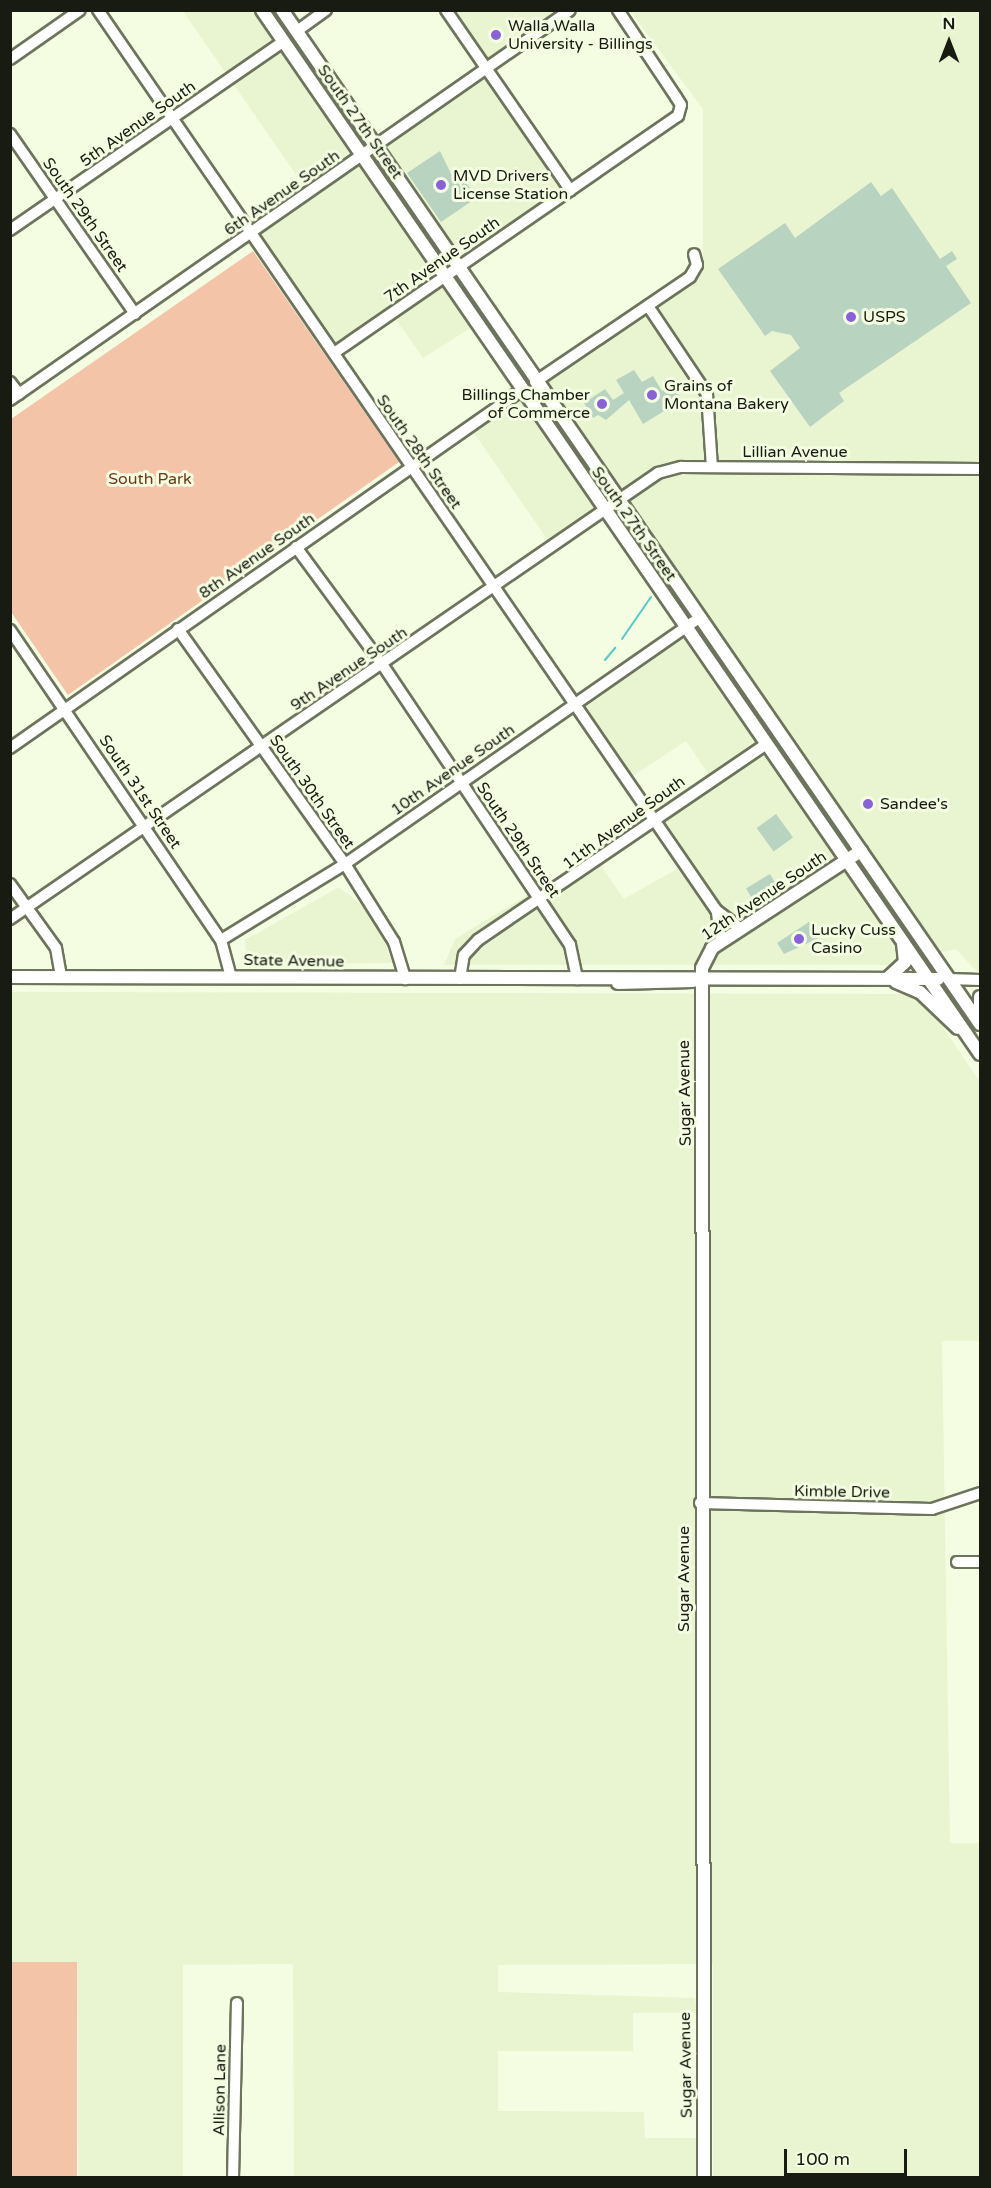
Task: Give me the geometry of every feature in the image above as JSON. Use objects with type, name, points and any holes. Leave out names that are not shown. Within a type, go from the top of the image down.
[{"type":"main road","name":"South 27th Street","points":[[262,10],[362,155],[535,382],[981,1024]]},
{"type":"main road","name":"South 27th Street","points":[[282,10],[376,146],[522,390],[845,861],[933,979],[979,1051]]},
{"type":"main road","name":"12th Avenue South","points":[[700,980],[704,958],[721,942],[861,851]]},
{"type":"main road","points":[[901,936],[905,962],[886,979],[920,992],[979,1051]]},
{"type":"main road","name":"State Avenue","points":[[10,977],[577,980],[644,984],[700,980],[948,979]]},
{"type":"main road","name":"Sugar Avenue","points":[[700,980],[704,2178]]},
{"type":"main road","points":[[981,997],[981,1015]]},
{"type":"street","points":[[10,59],[80,10]]},
{"type":"street","name":"South 28th Street","points":[[98,10],[716,910],[741,929]]},
{"type":"street","points":[[297,31],[326,10]]},
{"type":"street","points":[[446,10],[570,190]]},
{"type":"street","name":"6th Avenue South","points":[[15,397],[570,10]]},
{"type":"street","name":"7th Avenue South","points":[[334,353],[678,116],[681,105],[618,10]]},
{"type":"street","name":"5th Avenue South","points":[[10,230],[283,42]]},
{"type":"street","name":"South 29th Street","points":[[10,134],[135,314]]},
{"type":"street","points":[[535,382],[694,274],[694,254]]},
{"type":"street","points":[[648,306],[707,394],[712,467]]},
{"type":"street","points":[[10,382],[15,397]]},
{"type":"street","name":"8th Avenue South","points":[[10,748],[522,390]]},
{"type":"street","name":"Lillian Avenue","points":[[712,467],[981,469]]},
{"type":"street","name":"9th Avenue South","points":[[10,919],[144,824],[262,747],[493,586],[669,468],[712,467]]},
{"type":"street","name":"South 29th Street","points":[[296,547],[381,664],[541,901],[574,952],[577,980]]},
{"type":"street","name":"10th Avenue South","points":[[221,940],[345,864],[684,625],[699,618]]},
{"type":"street","name":"South 30th Street","points":[[178,629],[345,864],[394,942],[405,979]]},
{"type":"street","name":"South 31st Street","points":[[10,630],[221,940],[231,977]]},
{"type":"street","name":"11th Avenue South","points":[[460,979],[461,962],[469,948],[541,901],[654,819],[765,745]]},
{"type":"street","points":[[10,884],[61,957],[61,977]]},
{"type":"street","name":"South 28th Street","points":[[716,910],[721,942]]},
{"type":"street","points":[[948,979],[981,980]]},
{"type":"street","name":"Kimble Drive","points":[[700,1503],[933,1509],[981,1493]]},
{"type":"street","points":[[957,1562],[981,1562]]},
{"type":"street","name":"Allison Lane","points":[[233,2178],[237,2003]]},
{"type":"shaded area","points":[[183,11],[264,11],[364,154],[486,69],[570,190],[448,274],[480,322],[423,358],[392,313],[334,353],[251,233],[308,192]]},
{"type":"shaded area","name":"Walla Walla University - Billings","points":[[453,11],[557,11],[487,59]]},
{"type":"shaded area","points":[[630,11],[980,11],[980,975],[956,949],[890,965],[444,965],[455,939],[593,855],[624,899],[684,865],[654,819],[712,779],[686,741],[627,780],[575,704],[684,625],[604,510],[552,546],[469,426],[703,269],[703,109]]},
{"type":"shaded area","points":[[339,887],[374,915],[392,963],[247,964],[245,940]]},
{"type":"shaded area","points":[[11,992],[911,994],[927,1004],[980,1082],[980,1341],[942,1341],[950,1843],[980,1843],[980,2177],[713,2177],[713,1964],[498,1965],[498,1992],[695,1998],[697,2013],[633,2013],[633,2051],[498,2051],[498,2111],[644,2112],[645,2138],[697,2138],[697,2177],[294,2177],[293,1964],[183,1965],[183,2177],[78,2177],[77,1962],[11,1962]]},
{"type":"green space","name":"South Park","points":[[253,251],[399,462],[68,695],[11,612],[11,419]]},
{"type":"green space","points":[[11,1962],[77,1962],[77,2177],[11,2177]]},
{"type":"building","name":"MVD Drivers License Station","points":[[440,151],[454,180],[460,176],[478,197],[441,222],[407,173]]},
{"type":"building","name":"USPS","points":[[871,182],[881,196],[892,188],[940,259],[952,251],[957,259],[946,266],[971,303],[839,393],[844,401],[810,427],[770,371],[800,348],[791,335],[772,331],[765,336],[718,269],[785,223],[795,238]]},
{"type":"building","name":"Grains of Montana Bakery","points":[[634,370],[642,382],[653,376],[662,391],[672,384],[682,400],[643,424],[629,400],[606,420],[598,415],[593,418],[584,403],[605,389],[613,400],[624,393],[616,380]]},
{"type":"building","points":[[776,814],[793,837],[774,852],[757,828]]},
{"type":"building","points":[[770,874],[776,884],[752,899],[746,888]]},
{"type":"building","name":"Lucky Cuss Casino","points":[[809,922],[819,938],[784,954],[777,943]]},
{"type":"waterway","points":[[622,639],[651,597]]},
{"type":"waterway","points":[[605,660],[615,648]]},
{"type":"place","name":"Walla Walla University - Billings","points":[[496,35]]},
{"type":"place","name":"MVD Drivers License Station","points":[[441,185]]},
{"type":"place","name":"USPS","points":[[851,317]]},
{"type":"place","name":"Grains of Montana Bakery","points":[[652,395]]},
{"type":"place","name":"Billings Chamber of Commerce","points":[[602,404]]},
{"type":"place","name":"Sandee's","points":[[868,804]]},
{"type":"place","name":"Lucky Cuss Casino","points":[[799,939]]}]
